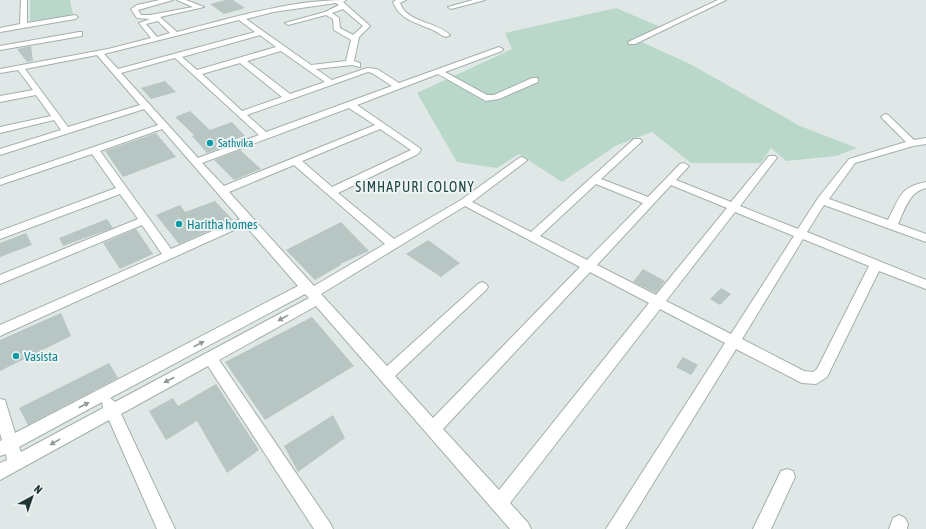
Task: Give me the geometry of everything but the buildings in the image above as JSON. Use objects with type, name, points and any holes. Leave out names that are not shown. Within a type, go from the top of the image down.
[{"type":"street","points":[[23,26],[24,0]]},
{"type":"street","points":[[170,0],[139,6],[134,9],[140,17],[206,15],[240,18],[271,7],[341,2],[366,26],[356,36],[349,64]]},
{"type":"street","points":[[180,0],[206,15]]},
{"type":"street","points":[[203,0],[206,15]]},
{"type":"street","points":[[403,0],[396,2],[399,10],[414,20],[440,30],[446,35]]},
{"type":"street","points":[[451,7],[482,0]]},
{"type":"street","points":[[632,42],[723,0]]},
{"type":"street","points":[[288,23],[327,13],[341,2]]},
{"type":"street","points":[[327,13],[336,18],[336,29],[355,39]]},
{"type":"street","points":[[0,71],[99,53],[175,34],[191,22],[206,15]]},
{"type":"street","points":[[0,30],[75,17]]},
{"type":"street","points":[[240,18],[330,82]]},
{"type":"street","points":[[155,39],[142,23],[159,19],[175,34]]},
{"type":"street","points":[[116,72],[261,33]]},
{"type":"street","points":[[0,48],[79,34]]},
{"type":"street","points":[[196,73],[282,48]]},
{"type":"street","points":[[195,162],[498,49]]},
{"type":"street","points":[[99,53],[522,529]]},
{"type":"street","points":[[177,56],[265,136]]},
{"type":"street","points":[[241,60],[288,97]]},
{"type":"street","points":[[309,67],[354,63],[367,70],[374,71],[398,86]]},
{"type":"street","points":[[21,68],[66,131]]},
{"type":"street","points":[[241,114],[367,70]]},
{"type":"street","points":[[438,71],[486,98],[496,97],[535,80]]},
{"type":"street","points":[[0,99],[38,92]]},
{"type":"street","points":[[331,192],[416,151],[414,147],[350,104]]},
{"type":"street","points":[[0,152],[145,106]]},
{"type":"street","points":[[0,130],[56,117]]},
{"type":"street","points":[[885,117],[912,143]]},
{"type":"street","points":[[221,191],[382,125]]},
{"type":"street","points":[[0,182],[163,126]]},
{"type":"street","points":[[532,237],[637,141]]},
{"type":"street","points":[[615,529],[822,200],[852,161],[912,143],[926,141]]},
{"type":"street","points":[[94,150],[170,255]]},
{"type":"street","points":[[499,503],[772,158]]},
{"type":"street","points":[[0,472],[210,358],[312,293],[465,202],[522,160]]},
{"type":"street","points":[[295,161],[393,245]]},
{"type":"street","points":[[433,430],[684,166]]},
{"type":"street","points":[[594,180],[650,202]]},
{"type":"street","points":[[670,181],[926,285]]},
{"type":"street","points":[[891,226],[908,192],[916,187],[926,185]]},
{"type":"street","points":[[0,235],[122,189]]},
{"type":"street","points":[[822,200],[926,238]]},
{"type":"street","points":[[465,202],[802,377],[816,378],[822,373],[876,264]]},
{"type":"street","points":[[0,280],[145,220]]},
{"type":"street","points":[[0,331],[247,220]]},
{"type":"street","points":[[386,376],[482,287]]},
{"type":"street","points":[[6,446],[104,394],[312,293]]},
{"type":"street","points":[[210,358],[324,529]]},
{"type":"street","points":[[104,394],[162,528]]},
{"type":"street","points":[[0,405],[6,446],[16,463]]},
{"type":"street","points":[[762,529],[787,477]]},
{"type":"green space","points":[[30,0],[70,0],[73,15],[30,22]]},
{"type":"green space","points":[[616,8],[663,28],[633,38],[690,64],[800,126],[857,148],[836,156],[786,161],[771,148],[761,163],[691,163],[652,132],[617,145],[562,182],[519,154],[497,168],[457,162],[417,93],[512,49],[505,33]]},
{"type":"place","name":"Sathvika","points":[[210,143]]},
{"type":"place","name":"Haritha homes","points":[[179,224]]},
{"type":"place","name":"Vasista","points":[[16,356]]},
{"type":"district","name":"SIMHAPURI COLONY","points":[[415,187]]}]
